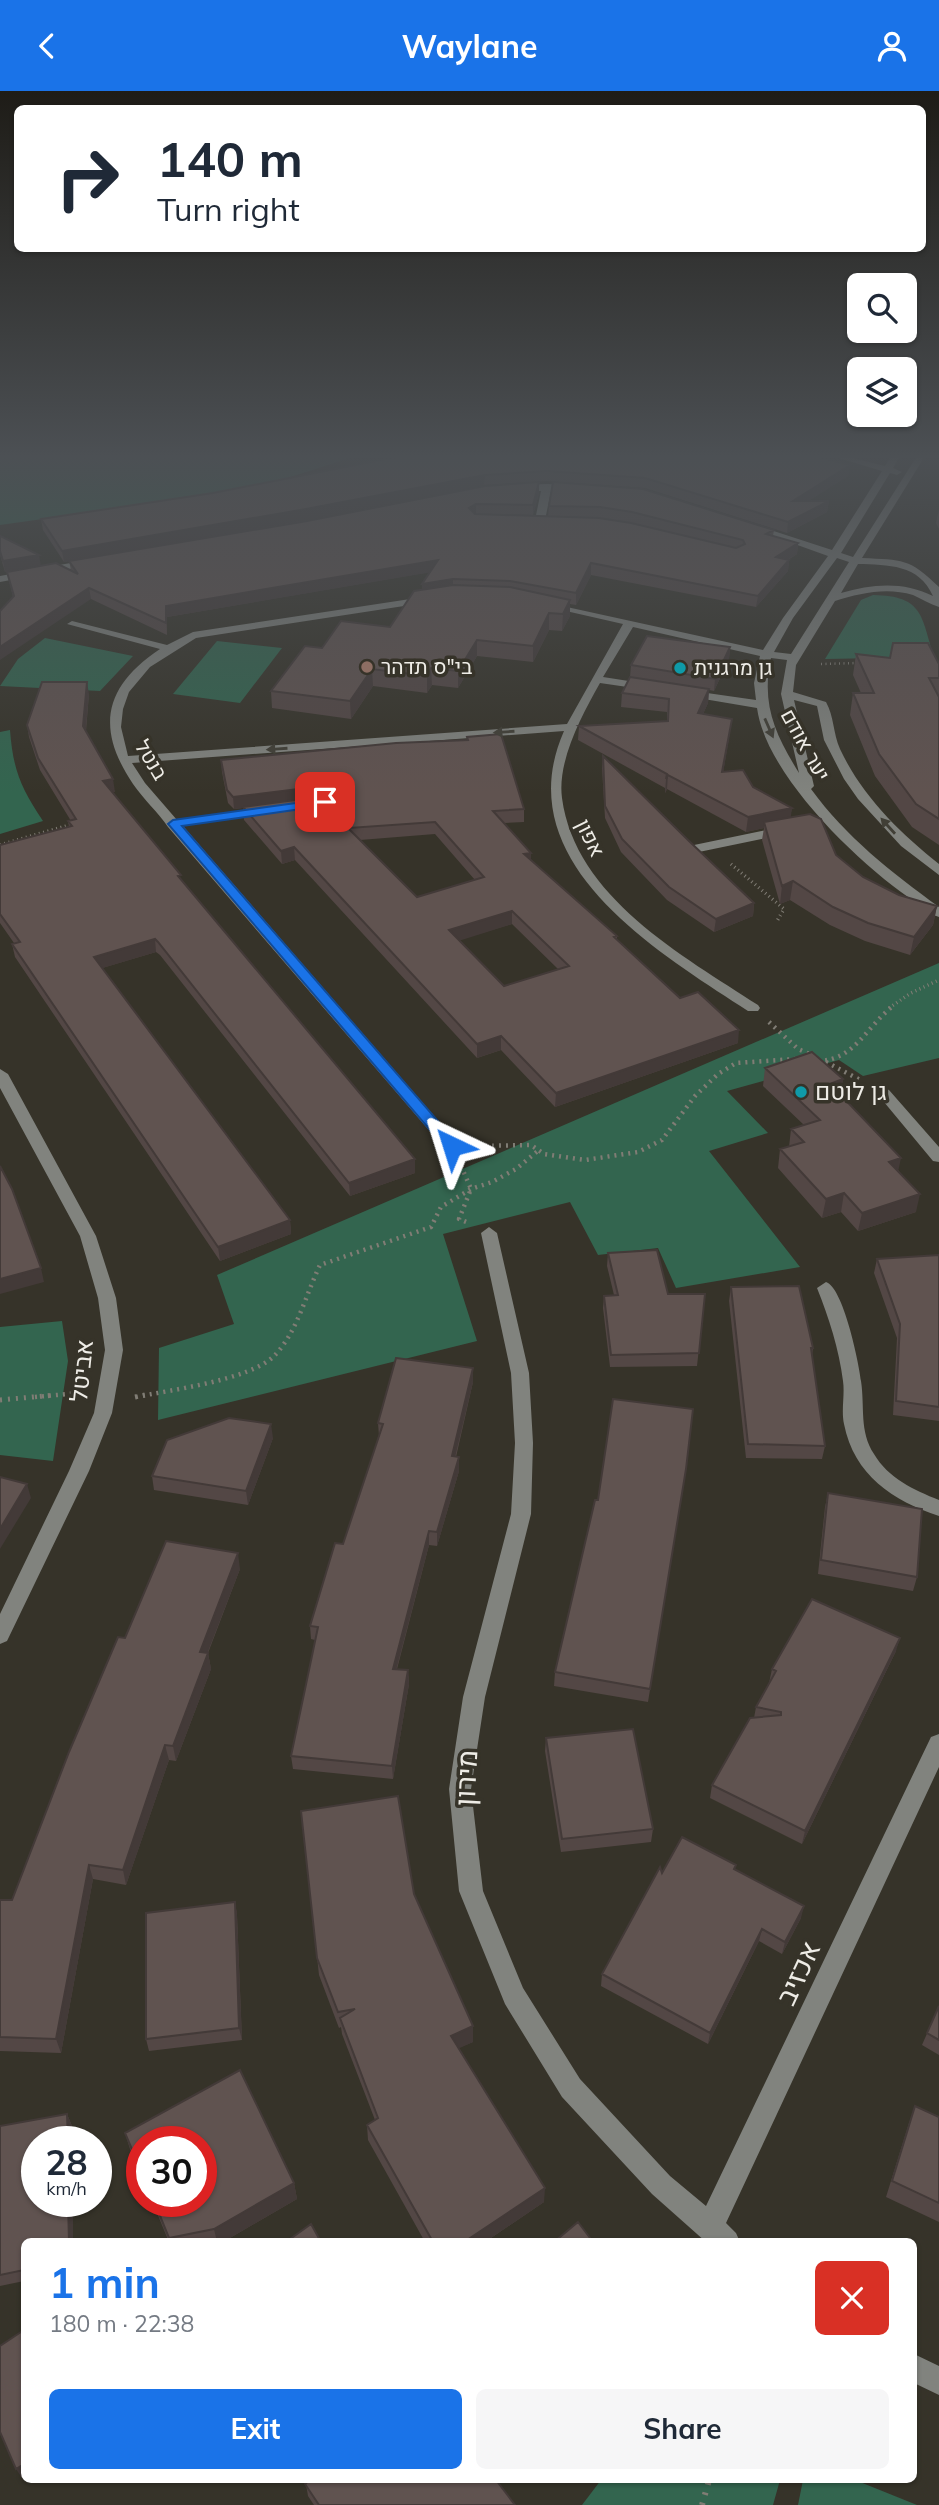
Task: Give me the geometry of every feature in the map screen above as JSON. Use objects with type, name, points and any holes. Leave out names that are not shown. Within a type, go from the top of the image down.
[{"type":"street","points":[[0,579],[55,569]]},
{"type":"street","name":"יער אודם","points":[[811,800],[770,733],[762,705],[761,675],[766,654],[823,569]]},
{"type":"street","name":"יער אודם","points":[[850,569],[792,661],[787,694],[817,824],[939,912]]},
{"type":"street","points":[[911,569],[936,590],[939,597]]},
{"type":"street","points":[[832,599],[860,589],[882,587],[926,595],[939,604]]},
{"type":"street","name":"בנטל","points":[[440,598],[244,625],[194,635],[167,648],[145,664],[125,686],[116,708],[114,728],[119,750],[140,785],[452,1146]]},
{"type":"street","points":[[532,601],[792,661]]},
{"type":"street","name":"אפון","points":[[630,622],[596,679],[560,757],[556,787],[560,824],[579,866],[611,904],[666,951],[753,1008]]},
{"type":"street","points":[[72,624],[167,648]]},
{"type":"street","points":[[596,679],[762,705]]},
{"type":"street","points":[[787,694],[822,704],[829,737],[845,770],[867,802],[890,830],[939,871]]},
{"type":"street","points":[[125,760],[572,727]]},
{"type":"street","points":[[173,824],[285,808]]},
{"type":"street","points":[[694,849],[817,824]]},
{"type":"street","name":"אביטל","points":[[0,1074],[88,1236],[107,1298],[114,1350],[106,1398],[79,1471],[0,1635]]},
{"type":"street","points":[[884,1093],[939,1157]]},
{"type":"street","name":"מירון","points":[[489,1233],[520,1373],[524,1443],[521,1514],[474,1697],[460,1789],[471,1891],[514,1996],[571,2088],[661,2185],[719,2234]]},
{"type":"street","points":[[826,1288],[842,1329],[853,1384],[853,1422],[864,1459],[887,1483],[939,1508]]},
{"type":"street","name":"אכזיב","points":[[719,2234],[939,1744]]},
{"type":"street","points":[[917,2370],[939,2381]]},
{"type":"path","points":[[792,661],[858,663]]},
{"type":"path","points":[[0,845],[77,823]]},
{"type":"path","points":[[734,868],[784,909],[777,921]]},
{"type":"path","points":[[459,1219],[471,1189],[452,1146],[531,1145],[544,1154],[584,1160],[638,1152],[662,1140],[695,1096],[718,1074],[736,1063],[790,1059],[828,1062],[854,1051],[884,1013],[918,987],[939,980]]},
{"type":"path","points":[[753,1008],[798,1049],[884,1093]]},
{"type":"path","points":[[0,1400],[106,1398],[252,1371],[272,1358],[295,1322],[320,1265],[349,1253],[401,1240],[431,1227],[441,1207],[471,1189],[492,1182],[516,1169],[538,1150]]},
{"type":"path","points":[[702,2505],[708,2483]]},
{"type":"green space","points":[[873,595],[902,599],[918,611],[934,657],[825,659],[861,600]]},
{"type":"green space","points":[[45,638],[133,656],[100,691],[0,686],[18,659]]},
{"type":"green space","points":[[217,641],[282,648],[240,703],[173,694]]},
{"type":"green space","points":[[10,730],[19,778],[43,821],[0,834],[0,732]]},
{"type":"green space","points":[[939,963],[939,1058],[863,1076],[839,1060],[727,1091],[768,1133],[709,1151],[800,1267],[676,1288],[658,1248],[598,1255],[570,1202],[443,1234],[477,1341],[158,1420],[159,1348],[234,1324],[217,1275]]},
{"type":"green space","points":[[62,1321],[68,1361],[53,1461],[0,1455],[0,1327]]},
{"type":"green space","points":[[599,2483],[779,2483],[773,2505],[582,2505]]},
{"type":"green space","points":[[802,2483],[862,2483],[917,2505],[798,2505]]},
{"type":"building","points":[[25,569],[67,569],[78,574],[74,569],[387,569],[166,606],[166,623],[89,588],[0,647],[0,611],[14,596],[7,572]]},
{"type":"building","points":[[432,569],[588,569],[576,593],[510,581],[453,579],[422,584]]},
{"type":"building","points":[[620,569],[782,569],[758,596]]},
{"type":"building","points":[[453,585],[510,587],[570,600],[563,614],[549,613],[533,646],[477,640],[458,671],[431,668],[427,676],[372,669],[350,701],[271,691],[305,646],[322,648],[341,621],[390,627],[414,591]]},
{"type":"building","name":"גן מרגנית","points":[[647,636],[730,647],[715,679],[631,665]]},
{"type":"building","points":[[893,643],[928,643],[939,664],[939,678],[929,678],[939,697],[939,819],[916,804],[879,754],[853,693],[874,693],[856,654],[890,658]]},
{"type":"building","points":[[630,677],[709,689],[698,713],[732,719],[722,772],[743,770],[753,787],[792,808],[748,817],[668,775],[666,779],[667,774],[579,726],[668,721],[669,699],[622,693]]},
{"type":"building","points":[[42,682],[87,682],[83,726],[113,779],[103,781],[181,875],[178,876],[415,1159],[349,1183],[155,939],[94,957],[290,1220],[218,1247],[12,944],[20,942],[0,914],[0,845],[72,826],[68,821],[76,819],[38,758],[27,725]]},
{"type":"building","points":[[501,734],[524,809],[493,811],[531,853],[524,854],[617,936],[614,937],[680,998],[698,992],[739,1030],[556,1093],[501,1036],[477,1044],[294,847],[281,851],[243,807],[325,796],[333,790],[330,785],[233,797],[227,790],[221,760],[396,743],[468,740],[467,737]],"holes":[[[435,822],[484,877],[417,897],[348,828]],[[512,911],[569,966],[504,986],[449,930]]]},
{"type":"building","points":[[603,756],[754,903],[716,919],[669,887],[622,839],[605,806]]},
{"type":"building","points":[[810,814],[821,819],[836,855],[863,877],[899,895],[937,906],[914,937],[868,923],[833,907],[793,881],[782,886],[764,822]]},
{"type":"building","points":[[812,1052],[843,1079],[830,1084],[901,1158],[889,1162],[920,1194],[862,1213],[844,1193],[826,1199],[780,1149],[804,1142],[791,1129],[820,1120],[765,1068]]},
{"type":"building","points":[[0,1166],[12,1189],[41,1268],[0,1279]]},
{"type":"building","points":[[657,1250],[668,1294],[705,1294],[699,1353],[611,1355],[604,1296],[618,1295],[608,1253]]},
{"type":"building","points":[[939,1255],[939,1407],[896,1401],[900,1324],[877,1259]]},
{"type":"building","points":[[799,1286],[813,1348],[825,1446],[748,1444],[731,1287]]},
{"type":"building","points":[[396,1358],[473,1368],[452,1456],[459,1457],[437,1532],[429,1531],[393,1669],[408,1670],[392,1766],[291,1756],[318,1627],[310,1626],[335,1543],[343,1544],[383,1424],[378,1423]]},
{"type":"building","points":[[613,1399],[693,1409],[686,1469],[650,1689],[555,1672],[595,1500],[598,1500]]},
{"type":"building","points":[[229,1418],[271,1424],[246,1491],[152,1476],[167,1440]]},
{"type":"building","points":[[0,1477],[27,1484],[0,1529]]},
{"type":"building","points":[[828,1493],[922,1509],[917,1577],[821,1560]]},
{"type":"building","points":[[166,1541],[238,1553],[200,1652],[208,1653],[173,1746],[165,1745],[123,1870],[89,1865],[56,2039],[0,2037],[0,1900],[12,1900],[69,1752],[118,1637],[125,1638]]},
{"type":"building","points":[[812,1599],[900,1638],[805,1831],[712,1785],[750,1718],[781,1715],[781,1712],[756,1707],[776,1671],[772,1669]]},
{"type":"building","points":[[633,1729],[653,1829],[562,1839],[546,1738]]},
{"type":"building","points":[[398,1796],[414,1894],[473,2026],[451,2036],[545,2188],[470,2238],[431,2238],[367,2125],[378,2118],[340,2018],[355,2009],[338,2012],[317,1958],[301,1811]]},
{"type":"building","points":[[682,1837],[736,1865],[734,1869],[804,1906],[785,1942],[762,1929],[710,2033],[602,1974],[660,1867],[662,1873]]},
{"type":"building","points":[[235,1902],[239,2028],[146,2039],[146,1913]]},
{"type":"building","points":[[939,2006],[939,2040],[927,2033]]},
{"type":"building","points":[[240,2070],[294,2183],[214,2229],[169,2238],[160,2217],[217,2217],[217,2126],[138,2126]]},
{"type":"building","points":[[915,2106],[939,2117],[939,2203],[892,2181]]},
{"type":"building","points":[[67,2114],[67,2126],[21,2126],[21,2217],[68,2217],[69,2238],[21,2238],[21,2271],[0,2275],[0,2126]]},
{"type":"building","points":[[578,2222],[590,2238],[559,2238]]},
{"type":"building","points":[[311,2224],[319,2238],[292,2238]]},
{"type":"building","points":[[21,2332],[21,2466],[16,2469],[0,2432],[0,2346]]},
{"type":"building","points":[[498,2483],[515,2505],[319,2505],[305,2484]]},
{"type":"place","name":"בי\"ס תדהר","points":[[367,667]]},
{"type":"place","name":"גן מרגנית","points":[[680,668]]},
{"type":"place","name":"גן לוטם","points":[[801,1092]]},
{"type":"route","points":[[325,802],[173,824],[452,1146]]}]
